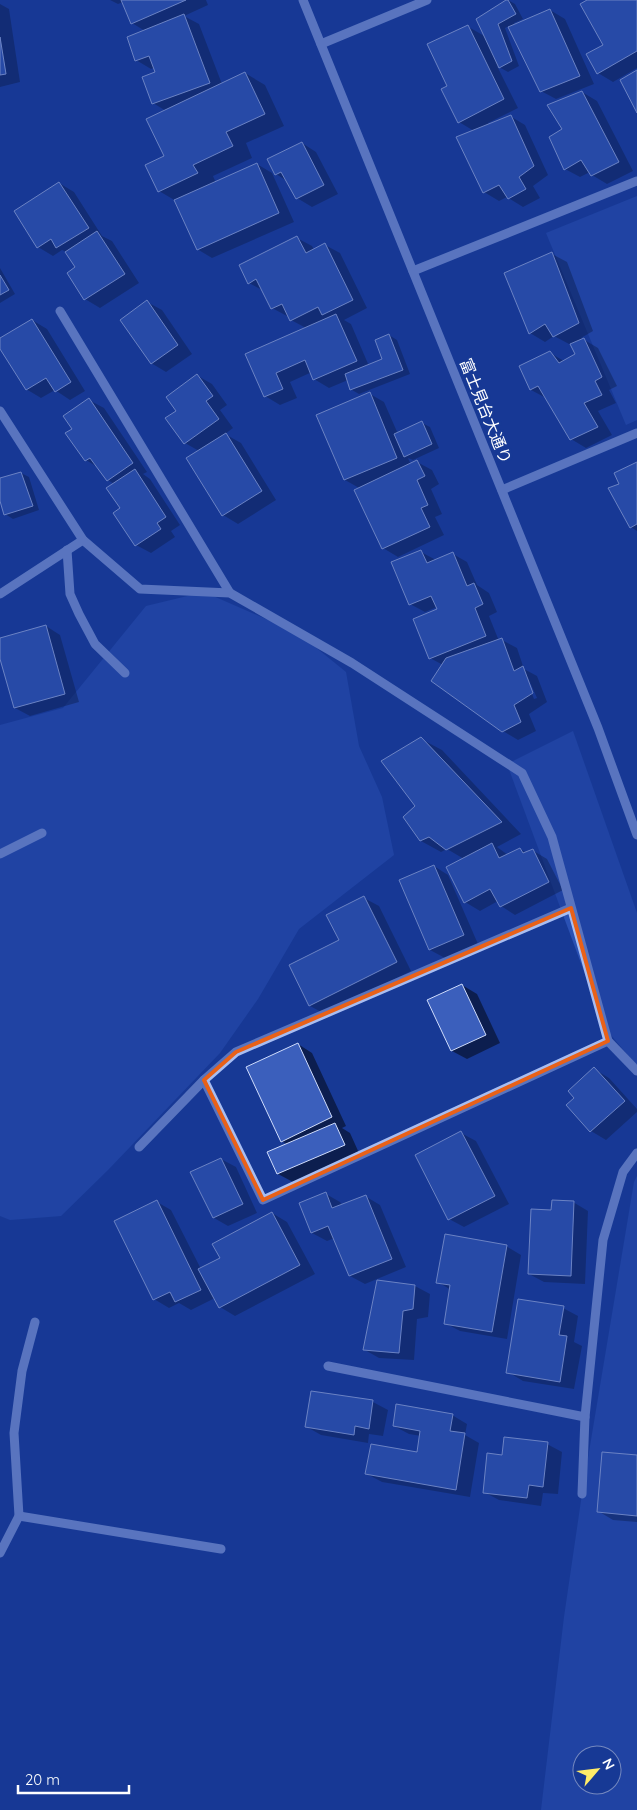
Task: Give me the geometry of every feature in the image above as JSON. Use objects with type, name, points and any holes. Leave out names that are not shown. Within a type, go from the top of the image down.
[{"type":"street","name":"富士見台大通り","points":[[303,0],[594,719],[637,835]]},
{"type":"street","points":[[321,44],[427,0]]},
{"type":"street","points":[[413,271],[637,181]]},
{"type":"street","points":[[60,311],[230,593]]},
{"type":"street","points":[[0,411],[83,540],[140,589],[230,593],[352,663],[522,773],[552,837],[608,1041],[637,1071]]},
{"type":"street","points":[[502,490],[637,433]]},
{"type":"street","points":[[0,594],[83,540]]},
{"type":"street","points":[[67,550],[70,594],[78,614],[95,644],[125,673]]},
{"type":"street","points":[[0,854],[42,833]]},
{"type":"street","points":[[139,1147],[204,1080],[236,1052],[571,908]]},
{"type":"street","points":[[204,1080],[263,1200],[608,1041]]},
{"type":"street","points":[[582,1494],[585,1417],[603,1240],[624,1172],[637,1153]]},
{"type":"street","points":[[0,1553],[20,1516],[14,1433],[22,1371],[34,1322]]},
{"type":"street","points":[[328,1366],[585,1417]]},
{"type":"street","points":[[20,1516],[221,1549]]},
{"type":"highlighted area","points":[[571,908],[608,1041],[263,1200],[204,1080],[236,1052]]},
{"type":"shaded area","points":[[637,196],[637,420],[626,425],[546,233]]},
{"type":"shaded area","points":[[204,592],[298,633],[346,672],[359,746],[382,797],[394,855],[299,929],[258,999],[220,1053],[108,1170],[61,1216],[10,1220],[0,1216],[0,725],[63,708],[146,606]]},
{"type":"shaded area","points":[[573,731],[637,913],[637,1066],[605,1028],[507,764]]},
{"type":"shaded area","points":[[637,1176],[637,1810],[541,1810],[564,1617],[582,1494],[634,1182]]},
{"type":"building","points":[[121,0],[186,0],[131,24]]},
{"type":"building","points":[[508,0],[516,14],[498,24],[512,61],[499,68],[476,19]]},
{"type":"building","points":[[587,0],[637,0],[637,51],[597,74],[586,54],[603,45],[580,4]]},
{"type":"building","points":[[550,9],[580,76],[540,92],[508,27]]},
{"type":"building","points":[[184,14],[210,83],[152,104],[142,77],[155,72],[149,56],[135,61],[127,37]]},
{"type":"building","points":[[468,25],[504,99],[458,123],[441,89],[447,86],[427,44]]},
{"type":"building","points":[[0,37],[6,74],[0,75]]},
{"type":"building","points":[[637,70],[637,113],[620,80]]},
{"type":"building","points":[[245,72],[265,114],[226,132],[233,146],[193,165],[198,173],[158,192],[145,165],[164,156],[146,119]]},
{"type":"building","points":[[582,91],[619,162],[591,176],[581,160],[564,170],[549,137],[562,129],[547,105]]},
{"type":"building","points":[[511,115],[534,166],[519,177],[526,189],[508,199],[499,185],[483,193],[456,137]]},
{"type":"building","points":[[302,142],[324,185],[296,199],[281,172],[275,175],[267,159]]},
{"type":"building","points":[[257,163],[279,213],[197,250],[174,200]]},
{"type":"building","points":[[59,182],[89,228],[56,248],[51,239],[37,248],[14,211]]},
{"type":"building","points":[[97,231],[125,274],[84,300],[67,273],[75,267],[65,252]]},
{"type":"building","points":[[297,236],[306,253],[325,243],[353,300],[322,315],[318,307],[290,321],[282,304],[271,309],[256,279],[248,284],[239,265]]},
{"type":"building","points":[[552,252],[579,323],[553,337],[545,324],[529,334],[504,273]]},
{"type":"building","points":[[0,275],[9,290],[0,295]]},
{"type":"building","points":[[147,300],[178,345],[151,364],[120,320]]},
{"type":"building","points":[[336,314],[357,361],[313,380],[305,360],[276,373],[283,389],[264,397],[245,354]]},
{"type":"building","points":[[32,319],[71,382],[55,392],[46,378],[26,390],[0,349],[0,338]]},
{"type":"building","points":[[389,334],[403,370],[350,390],[345,374],[382,359],[375,340]]},
{"type":"building","points":[[584,338],[602,377],[595,381],[602,395],[584,403],[598,427],[570,440],[538,386],[530,390],[519,366],[550,351],[559,363],[575,354],[570,344]]},
{"type":"building","points":[[197,374],[213,396],[206,401],[219,419],[184,444],[165,418],[176,411],[166,397]]},
{"type":"building","points":[[370,392],[397,458],[344,480],[316,415]]},
{"type":"building","points":[[89,398],[133,463],[107,481],[90,458],[85,461],[65,433],[72,429],[63,416]]},
{"type":"building","points":[[422,421],[432,444],[404,457],[394,434]]},
{"type":"building","points":[[226,433],[262,491],[222,516],[186,458]]},
{"type":"building","points":[[417,460],[425,476],[417,480],[428,505],[421,508],[430,527],[382,549],[354,490]]},
{"type":"building","points":[[637,462],[637,524],[630,528],[608,488],[619,484],[614,473]]},
{"type":"building","points":[[135,469],[166,517],[157,523],[161,529],[135,546],[113,513],[120,508],[106,488]]},
{"type":"building","points":[[21,472],[33,506],[4,515],[0,501],[0,478]]},
{"type":"building","points":[[421,550],[427,563],[453,552],[467,586],[474,583],[483,604],[475,608],[486,636],[429,659],[413,619],[437,609],[431,596],[409,605],[391,562]]},
{"type":"building","points":[[46,625],[65,694],[14,708],[0,659],[0,638]]},
{"type":"building","points":[[502,638],[514,671],[523,666],[533,693],[514,705],[521,722],[502,732],[431,681],[446,658]]},
{"type":"building","points":[[421,737],[502,822],[446,850],[429,837],[420,841],[403,817],[415,806],[381,761]]},
{"type":"building","points":[[492,843],[499,858],[520,848],[523,853],[533,849],[549,882],[500,907],[490,889],[464,903],[446,867]]},
{"type":"building","points":[[434,865],[464,935],[429,950],[399,880]]},
{"type":"building","points":[[364,896],[397,962],[309,1006],[289,965],[339,940],[326,915]]},
{"type":"building","points":[[462,984],[486,1035],[451,1051],[427,1000]]},
{"type":"building","points":[[298,1043],[332,1117],[281,1142],[246,1067]]},
{"type":"building","points":[[594,1067],[625,1101],[590,1132],[566,1105],[574,1098],[568,1091]]},
{"type":"building","points":[[335,1123],[345,1145],[277,1174],[267,1152]]},
{"type":"building","points":[[461,1131],[495,1196],[448,1220],[415,1155]]},
{"type":"building","points":[[221,1158],[243,1204],[213,1218],[190,1172]]},
{"type":"building","points":[[326,1192],[332,1208],[366,1195],[392,1259],[349,1276],[328,1226],[311,1233],[299,1203]]},
{"type":"building","points":[[157,1200],[201,1290],[175,1302],[170,1292],[153,1300],[114,1221]]},
{"type":"building","points":[[552,1200],[574,1201],[571,1276],[528,1274],[531,1209],[551,1210]]},
{"type":"building","points":[[272,1212],[300,1265],[219,1308],[198,1269],[220,1258],[212,1244]]},
{"type":"building","points":[[445,1234],[507,1245],[492,1332],[444,1324],[450,1285],[436,1283]]},
{"type":"building","points":[[377,1280],[415,1285],[413,1309],[403,1311],[399,1353],[363,1350]]},
{"type":"building","points":[[518,1299],[564,1306],[559,1335],[567,1336],[560,1382],[506,1373]]},
{"type":"building","points":[[311,1391],[373,1400],[369,1429],[355,1426],[354,1435],[305,1427]]},
{"type":"building","points":[[396,1404],[453,1414],[450,1431],[465,1433],[456,1490],[365,1474],[371,1444],[417,1452],[420,1431],[393,1426]]},
{"type":"building","points":[[504,1437],[548,1442],[543,1487],[529,1485],[527,1498],[483,1493],[487,1453],[502,1455]]},
{"type":"building","points":[[602,1452],[637,1455],[637,1516],[597,1512]]}]
